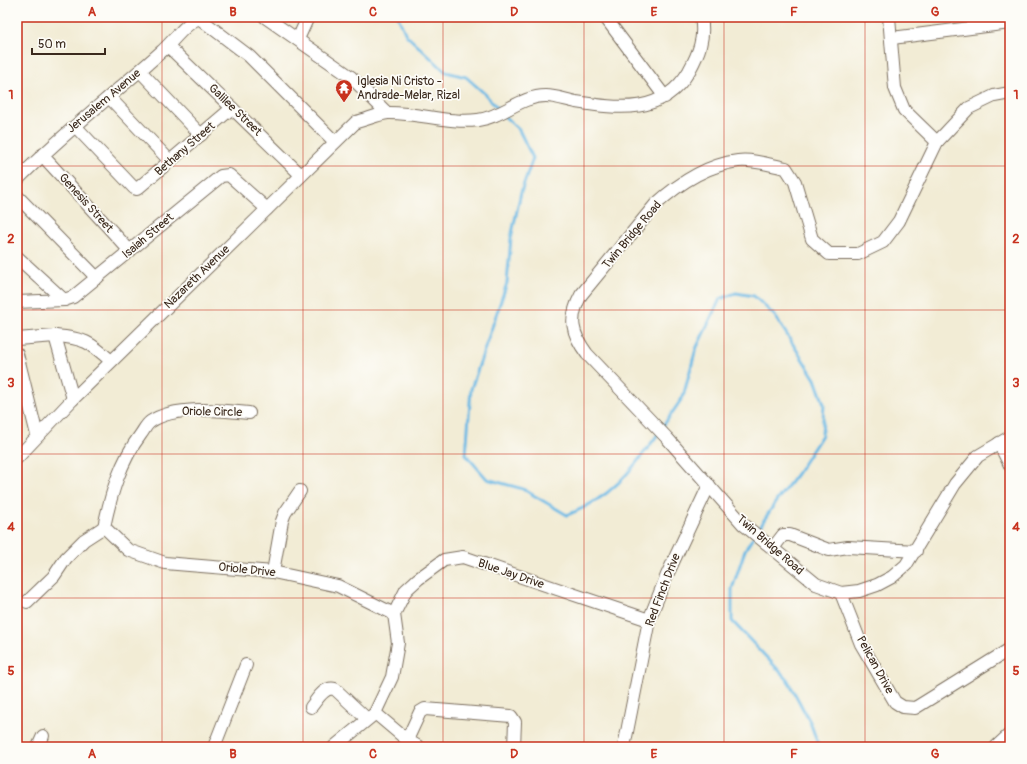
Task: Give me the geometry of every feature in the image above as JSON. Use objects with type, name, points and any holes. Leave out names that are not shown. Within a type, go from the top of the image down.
[{"type":"street","points":[[265,17],[351,77],[387,113],[462,121],[479,120],[495,116],[512,105],[526,99],[546,96],[607,107],[638,107],[665,97],[683,80],[699,54],[703,30],[701,17]]},
{"type":"street","points":[[298,39],[308,17]]},
{"type":"street","points":[[605,17],[665,97]]},
{"type":"street","points":[[889,17],[892,38],[895,88],[904,110],[937,142]]},
{"type":"street","name":"Jerusalem Avenue","points":[[17,180],[42,155],[140,71],[194,20],[199,18],[204,20],[249,56],[335,142]]},
{"type":"street","points":[[892,38],[1010,23]]},
{"type":"street","name":"Galilee Street","points":[[168,46],[301,175]]},
{"type":"street","points":[[140,71],[201,135]]},
{"type":"street","name":"Twin Bridge Road","points":[[841,593],[816,584],[743,524],[667,438],[587,354],[577,341],[573,326],[573,316],[576,305],[581,295],[656,205],[669,193],[706,169],[739,160],[786,168],[795,182],[812,239],[829,254],[858,254],[883,242],[899,221],[937,142],[969,108],[994,96],[1010,93]]},
{"type":"street","points":[[109,97],[170,161]]},
{"type":"street","name":"Bethany Street","points":[[75,126],[134,188],[137,189],[232,108]]},
{"type":"street","name":"Nazareth Avenue","points":[[17,458],[37,435],[111,361],[356,122],[387,113]]},
{"type":"street","name":"Genesis Street","points":[[42,155],[130,251]]},
{"type":"street","name":"Isaiah Street","points":[[17,302],[64,300],[73,297],[225,174],[229,175],[267,209]]},
{"type":"street","points":[[17,196],[97,278]]},
{"type":"street","points":[[17,257],[64,300]]},
{"type":"street","points":[[17,339],[55,336],[78,338],[97,348],[111,361]]},
{"type":"street","points":[[55,336],[73,399]]},
{"type":"street","points":[[17,354],[37,435]]},
{"type":"street","name":"Oriole Circle","points":[[104,527],[118,475],[131,447],[150,422],[171,412],[227,410],[248,413]]},
{"type":"street","points":[[841,593],[859,591],[892,577],[906,565],[916,551],[955,484],[978,456],[1010,437]]},
{"type":"street","points":[[999,443],[1010,465]]},
{"type":"street","name":"Red Finch Drive","points":[[624,747],[649,620],[667,575],[709,485]]},
{"type":"street","points":[[273,572],[282,521],[285,513],[300,491]]},
{"type":"street","points":[[27,602],[54,576],[66,558],[80,544],[104,527]]},
{"type":"street","name":"Oriole Drive","points":[[104,527],[128,550],[165,563],[273,572],[338,586],[394,614]]},
{"type":"street","points":[[771,547],[783,535],[790,535],[830,550],[848,547],[916,551]]},
{"type":"street","name":"Blue Jay Drive","points":[[394,614],[406,590],[418,579],[444,560],[463,557],[649,620]]},
{"type":"street","name":"Pelican Drive","points":[[841,593],[861,644],[895,702],[903,707],[914,708],[1010,649]]},
{"type":"street","points":[[334,747],[371,716],[392,677],[398,643],[394,614]]},
{"type":"street","points":[[214,747],[246,664]]},
{"type":"street","points":[[311,708],[326,690],[330,688],[335,689],[371,716],[418,747]]},
{"type":"street","points":[[407,740],[420,712],[425,709],[511,716],[515,722],[514,747]]},
{"type":"street","points":[[996,747],[1010,734]]},
{"type":"waterway","points":[[398,17],[406,35],[446,72],[466,77],[484,93],[499,110]]},
{"type":"waterway","points":[[503,115],[519,130],[533,158],[521,192],[511,238],[507,283],[471,389],[466,455],[487,479],[523,489],[567,515],[583,508],[608,492],[639,460],[658,434]]},
{"type":"waterway","points":[[661,429],[683,397],[696,349],[720,299],[736,293],[754,296],[775,316],[815,379],[824,404],[822,435],[757,531]]},
{"type":"waterway","points":[[754,536],[745,550],[732,589],[732,621],[787,679],[810,722],[819,747]]},
{"type":"place","name":"Iglesia Ni Cristo - Andrade-Melar, Rizal","points":[[344,103]]}]
